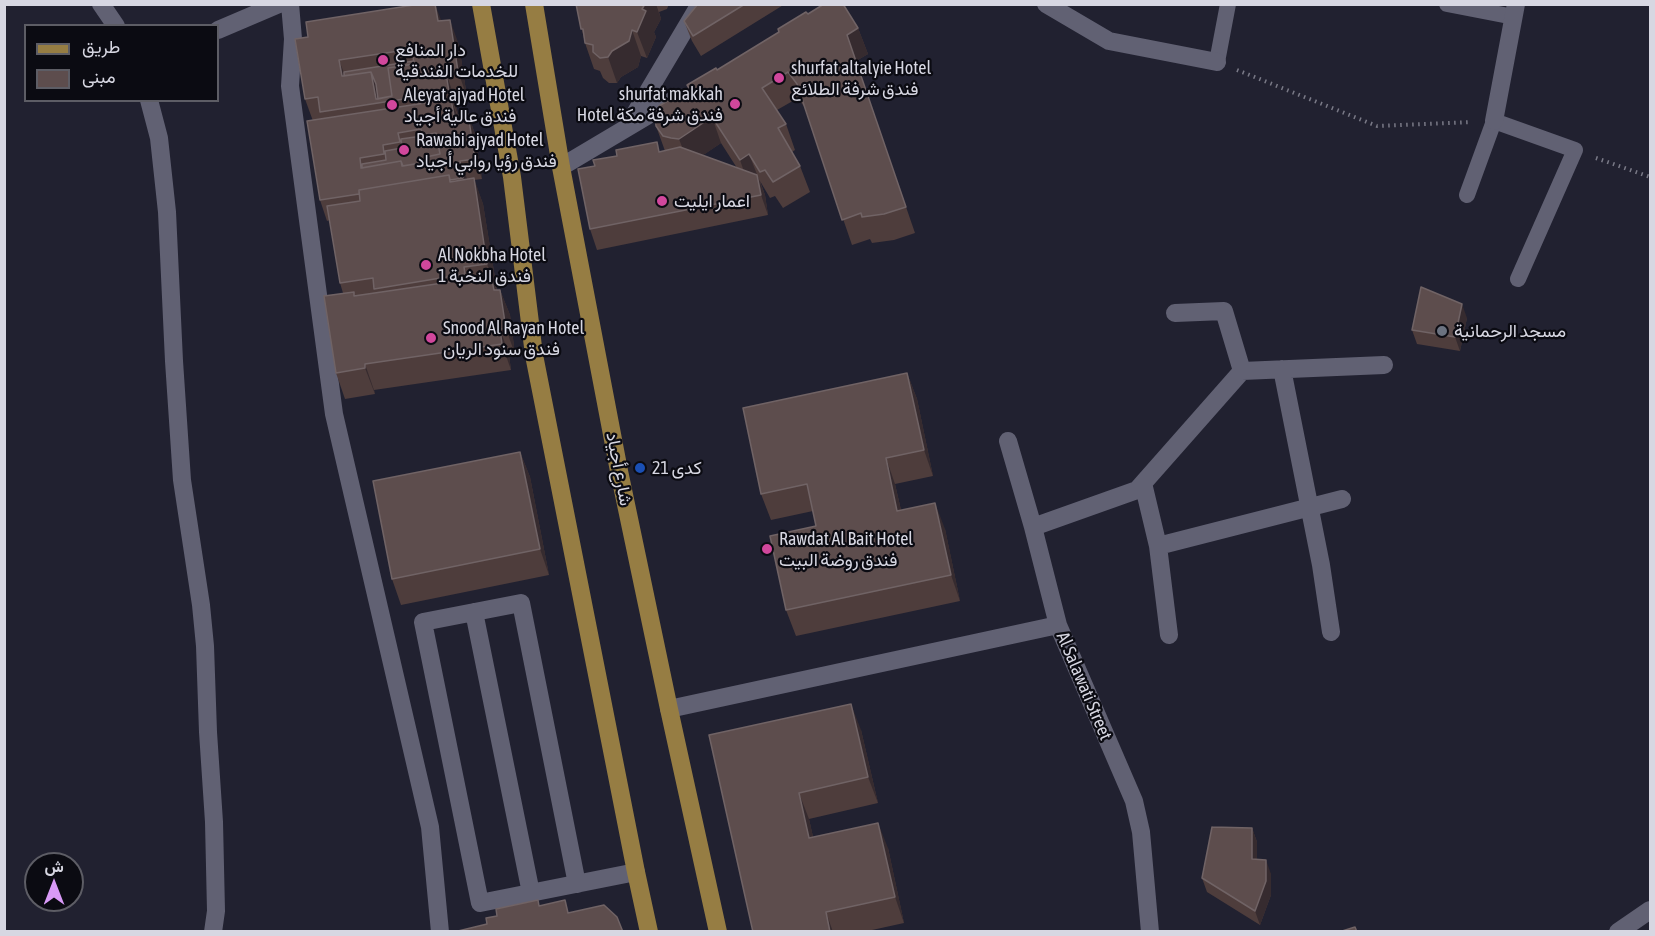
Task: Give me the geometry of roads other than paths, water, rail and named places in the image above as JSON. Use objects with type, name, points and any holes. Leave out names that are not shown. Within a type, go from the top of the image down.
[{"type":"main road","points":[[481,4],[512,177],[534,355],[649,932]]},
{"type":"main road","name":"شارع أجياد","points":[[534,4],[561,167],[620,471],[718,932]]},
{"type":"street","points":[[101,4],[115,24]]},
{"type":"street","points":[[219,30],[279,4]]},
{"type":"street","points":[[291,4],[293,39],[290,86],[334,414],[430,827],[440,932]]},
{"type":"street","points":[[627,128],[700,4]]},
{"type":"street","points":[[1046,4],[1108,41],[1217,62]]},
{"type":"street","points":[[1494,121],[1515,11]]},
{"type":"street","points":[[561,167],[696,87]]},
{"type":"street","points":[[150,102],[159,138],[167,212],[182,480],[205,646],[214,822],[216,911],[213,932]]},
{"type":"street","points":[[1175,313],[1224,311],[1242,371]]},
{"type":"street","points":[[1033,527],[1137,490],[1242,371],[1384,365]]},
{"type":"street","points":[[1282,369],[1321,565],[1331,632]]},
{"type":"street","name":"Al Salawati Street","points":[[1008,441],[1058,625],[1134,801],[1142,832],[1150,932]]},
{"type":"street","points":[[1143,483],[1158,546],[1169,635]]},
{"type":"street","points":[[1158,546],[1342,499]]},
{"type":"street","points":[[577,884],[521,603],[423,622],[480,903],[577,884],[636,872]]},
{"type":"street","points":[[474,612],[531,893]]},
{"type":"street","points":[[669,709],[1058,625]]},
{"type":"street","points":[[1618,932],[1650,910]]},
{"type":"lane","points":[[1217,62],[1228,4]]},
{"type":"lane","points":[[1447,4],[1515,11]]},
{"type":"lane","points":[[1467,195],[1494,121],[1575,150],[1518,279]]},
{"type":"place","name":"دار المنافع للخدمات الفندقية","points":[[383,60]]},
{"type":"place","name":"shurfat altalyie Hotel فندق شرفة الطلائع","points":[[779,78]]},
{"type":"place","name":"shurfat makkah Hotel فندق شرفة مكة","points":[[735,104]]},
{"type":"place","name":"Aleyat ajyad Hotel فندق عالية أجياد","points":[[392,105]]},
{"type":"place","name":"Rawabi ajyad Hotel فندق رؤيا روابي أجياد","points":[[404,150]]},
{"type":"place","name":"اعمار ايليت","points":[[662,201]]},
{"type":"place","name":"Al Nokbha Hotel 1 فندق النخبة","points":[[426,265]]},
{"type":"place","name":"مسجد الرحمانية","points":[[1442,331]]},
{"type":"place","name":"Snood Al Rayan Hotel فندق سنود الريان","points":[[431,338]]},
{"type":"place","name":"كدى 21","points":[[640,468]]},
{"type":"place","name":"Rawdat Al Bait Hotel فندق روضة البيت","points":[[767,549]]}]
